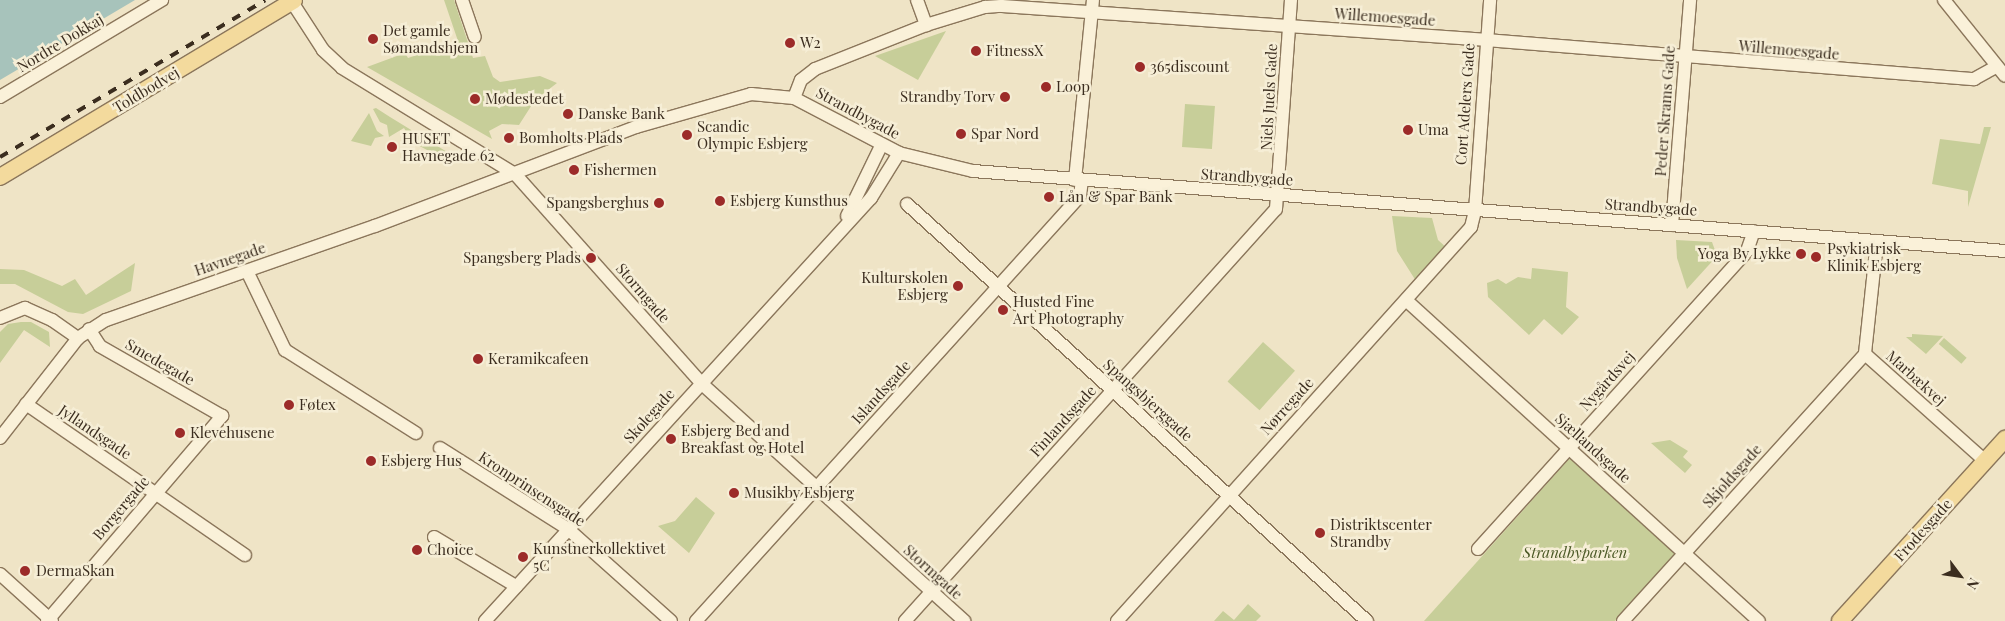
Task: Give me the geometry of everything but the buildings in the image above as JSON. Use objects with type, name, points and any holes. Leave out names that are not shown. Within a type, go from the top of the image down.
[{"type":"main road","name":"Toldbodvej","points":[[0,177],[293,1]]},
{"type":"main road","name":"Frodesgade","points":[[1840,621],[2005,438]]},
{"type":"street","name":"Nordre Dokkaj","points":[[0,97],[162,0]]},
{"type":"street","points":[[462,0],[475,37]]},
{"type":"street","points":[[917,0],[926,25]]},
{"type":"street","name":"Niels Juels Gade","points":[[1279,196],[1290,0]]},
{"type":"street","name":"Cort Adelers Gade","points":[[1475,211],[1490,0]]},
{"type":"street","name":"Peder Skrams Gade","points":[[1672,224],[1690,0]]},
{"type":"street","points":[[1944,0],[2005,76]]},
{"type":"street","name":"Stormgade","points":[[293,1],[323,50],[342,68],[515,174],[701,383],[816,490],[964,621]]},
{"type":"street","name":"Willemoesgade","points":[[794,98],[801,80],[814,69],[926,25],[984,7],[1092,6],[1289,28],[1486,40],[1974,79],[1997,66]]},
{"type":"street","name":"Islandsgade","points":[[696,621],[1080,196],[1078,180],[1092,6]]},
{"type":"street","name":"Strandbygade","points":[[515,174],[636,126],[722,100],[751,94],[794,98],[881,146],[899,153],[973,171],[1475,211],[1672,224],[1877,242],[2005,250]]},
{"type":"street","name":"Skolegade","points":[[838,233],[862,190],[881,146]]},
{"type":"street","name":"Skolegade","points":[[485,621],[871,198],[899,153]]},
{"type":"street","name":"Havnegade","points":[[0,438],[78,338],[89,329],[515,174]]},
{"type":"street","name":"Finlandsgade","points":[[905,621],[1270,217],[1279,196]]},
{"type":"street","name":"Spangsbjerggade","points":[[907,204],[1366,621]]},
{"type":"street","name":"Nørregade","points":[[1117,621],[1228,495],[1458,244],[1471,227],[1475,211]]},
{"type":"street","name":"Nygårdsvej","points":[[1478,548],[1747,251],[1754,231]]},
{"type":"street","name":"Marbækvej","points":[[1877,242],[1865,354],[1985,461]]},
{"type":"street","points":[[247,271],[285,350],[416,433]]},
{"type":"street","name":"Sjællandsgade","points":[[1406,300],[1759,621]]},
{"type":"street","points":[[0,318],[25,308],[52,320],[78,338]]},
{"type":"street","name":"Smedegade","points":[[89,329],[100,346],[222,416]]},
{"type":"street","name":"Skjoldsgade","points":[[1623,621],[1865,354]]},
{"type":"street","name":"Jyllandsgade","points":[[26,404],[246,555]]},
{"type":"street","name":"Borgergade","points":[[49,620],[222,416]]},
{"type":"street","name":"Kronprinsensgade","points":[[440,448],[568,529],[671,621]]},
{"type":"street","points":[[434,537],[516,586]]},
{"type":"street","points":[[0,574],[49,620]]},
{"type":"green space","points":[[444,0],[454,0],[473,58],[485,56],[493,77],[500,82],[540,76],[557,83],[535,100],[519,125],[502,124],[489,131],[492,139],[367,67],[405,53],[408,58],[458,41]]},
{"type":"green space","points":[[946,31],[918,80],[875,56]]},
{"type":"green space","points":[[1185,104],[1215,106],[1212,149],[1182,147]]},
{"type":"green space","points":[[376,108],[452,155],[444,159],[412,142],[404,128],[389,137],[387,125],[380,122],[373,109]]},
{"type":"green space","points":[[369,113],[377,131],[384,136],[375,138],[371,146],[351,141]]},
{"type":"green space","points":[[1984,127],[1991,127],[1968,207],[1968,191],[1932,184],[1940,139],[1980,144]]},
{"type":"green space","points":[[1392,216],[1432,218],[1438,240],[1448,249],[1416,281],[1397,251]]},
{"type":"green space","points":[[1676,240],[1712,242],[1717,256],[1687,289],[1677,258]]},
{"type":"green space","points":[[135,263],[131,291],[83,314],[68,312],[15,284],[0,284],[0,269],[24,270],[62,286],[75,279],[86,295]]},
{"type":"green space","points":[[1532,268],[1568,272],[1566,307],[1579,317],[1562,335],[1544,319],[1529,335],[1488,297],[1487,283],[1498,279],[1506,284],[1518,277],[1531,279]]},
{"type":"green space","points":[[31,322],[49,332],[50,347],[24,330],[0,363],[0,332],[8,324]]},
{"type":"green space","points":[[1912,334],[1943,336],[1926,354],[1906,337],[1912,337]]},
{"type":"green space","points":[[1944,338],[1967,358],[1961,364],[1939,344]]},
{"type":"green space","points":[[1263,342],[1295,371],[1259,410],[1228,381]]},
{"type":"green space","points":[[1670,440],[1688,451],[1683,457],[1692,465],[1685,473],[1651,443]]},
{"type":"green space","name":"Strandbyparken","points":[[1570,458],[1676,554],[1615,621],[1424,621]]},
{"type":"green space","points":[[696,497],[715,513],[689,553],[658,526],[675,521]]},
{"type":"green space","points":[[1248,604],[1261,616],[1256,621],[1214,621],[1223,611],[1234,620]]},
{"type":"water","points":[[0,0],[135,0],[0,80]]},
{"type":"railway","points":[[0,157],[265,0]]},
{"type":"place","name":"Det gamle Sømandshjem","points":[[373,39]]},
{"type":"place","name":"W2","points":[[790,43]]},
{"type":"place","name":"FitnessX","points":[[976,51]]},
{"type":"place","name":"365discount","points":[[1140,67]]},
{"type":"place","name":"Loop","points":[[1046,87]]},
{"type":"place","name":"Strandby Torv","points":[[1005,97]]},
{"type":"place","name":"Mødestedet","points":[[475,99]]},
{"type":"place","name":"Danske Bank","points":[[568,114]]},
{"type":"place","name":"Uma","points":[[1408,130]]},
{"type":"place","name":"Spar Nord","points":[[961,134]]},
{"type":"place","name":"Scandic Olympic Esbjerg","points":[[687,135]]},
{"type":"place","name":"Bomholts Plads","points":[[509,138]]},
{"type":"place","name":"HUSET Havnegade 62","points":[[392,147]]},
{"type":"place","name":"Fishermen","points":[[574,170]]},
{"type":"place","name":"Lån & Spar Bank","points":[[1049,197]]},
{"type":"place","name":"Esbjerg Kunsthus","points":[[720,201]]},
{"type":"place","name":"Spangsberghus","points":[[659,203]]},
{"type":"place","name":"Yoga By Lykke","points":[[1801,254]]},
{"type":"place","name":"Psykiatrisk Klinik Esbjerg","points":[[1816,257]]},
{"type":"place","name":"Spangsberg Plads","points":[[591,258]]},
{"type":"place","name":"Kulturskolen Esbjerg","points":[[958,286]]},
{"type":"place","name":"Husted Fine Art Photography","points":[[1003,310]]},
{"type":"place","name":"Keramikcafeen","points":[[478,359]]},
{"type":"place","name":"Føtex","points":[[289,405]]},
{"type":"place","name":"Klevehusene","points":[[180,433]]},
{"type":"place","name":"Esbjerg Bed and Breakfast og Hotel","points":[[671,439]]},
{"type":"place","name":"Esbjerg Hus","points":[[371,461]]},
{"type":"place","name":"Musikby Esbjerg","points":[[734,493]]},
{"type":"place","name":"Distriktscenter Strandby","points":[[1320,533]]},
{"type":"place","name":"Choice","points":[[417,550]]},
{"type":"place","name":"Kunstnerkollektivet 5C","points":[[523,557]]},
{"type":"place","name":"DermaSkan","points":[[25,571]]}]
